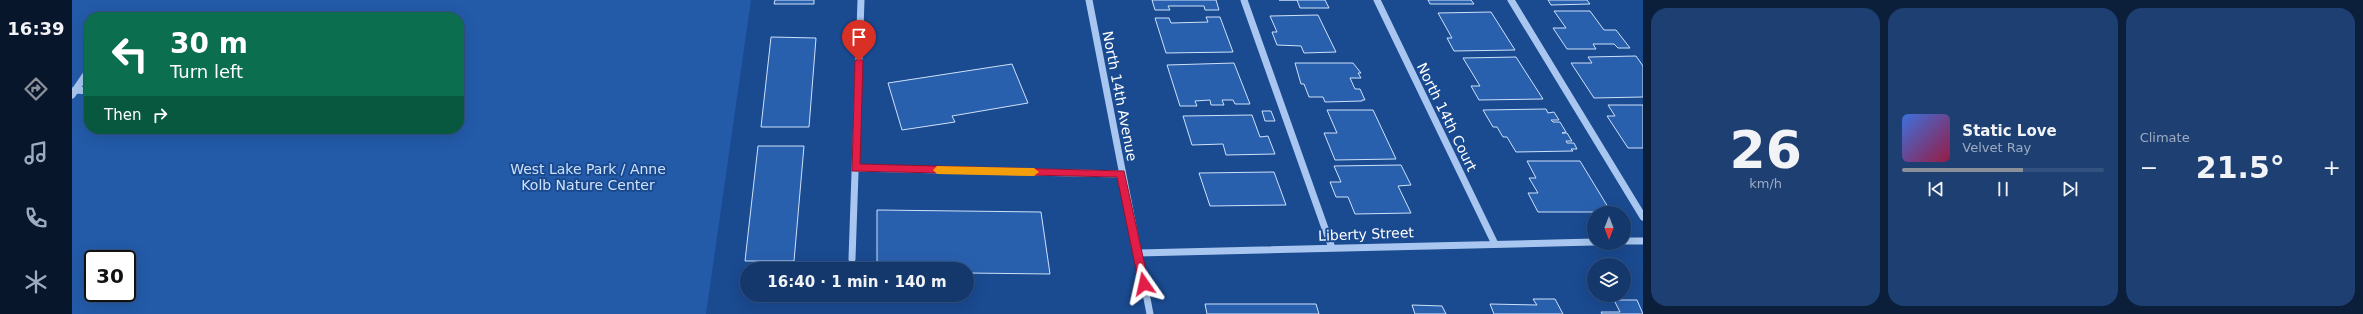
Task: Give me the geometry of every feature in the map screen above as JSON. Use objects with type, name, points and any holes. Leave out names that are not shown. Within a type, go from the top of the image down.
[{"type":"street","points":[[852,259],[862,0]]},
{"type":"street","name":"North 14th Avenue","points":[[1089,0],[1121,174],[1150,314]]},
{"type":"street","points":[[1244,0],[1332,248]]},
{"type":"street","name":"North 14th Court","points":[[1377,0],[1495,244]]},
{"type":"street","points":[[1511,0],[1643,217]]},
{"type":"street","points":[[74,93],[84,78]]},
{"type":"street","points":[[74,93],[84,92]]},
{"type":"street","points":[[855,168],[1121,174]]},
{"type":"street","points":[[1631,242],[1643,241]]},
{"type":"street","name":"Liberty Street","points":[[1138,253],[1587,242]]},
{"type":"green space","name":"West Lake Park / Anne Kolb Nature Center","points":[[72,0],[751,0],[706,314],[72,314]]},
{"type":"building","points":[[775,0],[814,0],[814,4],[774,4]]},
{"type":"building","points":[[1152,0],[1216,0],[1219,10],[1205,10],[1204,6],[1168,6],[1170,10],[1155,10]]},
{"type":"building","points":[[1297,0],[1325,0],[1329,8],[1300,8]]},
{"type":"building","points":[[1428,0],[1471,0],[1474,4],[1430,4]]},
{"type":"building","points":[[1548,0],[1587,0],[1590,4],[1551,5]]},
{"type":"building","points":[[1554,11],[1590,11],[1604,30],[1616,30],[1630,48],[1618,48],[1614,44],[1593,44],[1596,49],[1567,49],[1553,28],[1566,28]]},
{"type":"building","points":[[1491,12],[1515,50],[1454,51],[1447,38],[1452,38],[1438,13]]},
{"type":"building","points":[[1318,15],[1336,52],[1304,53],[1301,46],[1277,45],[1272,32],[1277,32],[1270,16]]},
{"type":"building","points":[[1206,17],[1220,17],[1233,52],[1166,53],[1155,18],[1169,18],[1171,23],[1208,22]]},
{"type":"building","points":[[771,37],[816,38],[809,127],[761,127]]},
{"type":"building","points":[[1636,56],[1643,66],[1643,97],[1594,98],[1571,63],[1592,63],[1588,57]]},
{"type":"building","points":[[1516,57],[1543,99],[1479,100],[1471,86],[1480,86],[1463,58]]},
{"type":"building","points":[[1234,63],[1250,104],[1235,104],[1233,100],[1222,100],[1224,105],[1211,105],[1210,100],[1195,101],[1197,106],[1180,106],[1167,65]]},
{"type":"building","points":[[1295,63],[1353,63],[1361,73],[1358,73],[1361,78],[1350,78],[1355,89],[1360,89],[1365,100],[1325,102],[1323,97],[1309,97],[1304,84],[1301,84]]},
{"type":"building","points":[[1012,64],[1028,103],[952,116],[955,122],[902,130],[888,83]]},
{"type":"building","points":[[1608,105],[1643,105],[1643,148],[1628,148],[1607,116],[1615,116]]},
{"type":"building","points":[[1546,109],[1548,113],[1554,112],[1559,120],[1551,120],[1553,122],[1560,122],[1566,132],[1562,133],[1567,133],[1572,141],[1566,141],[1567,143],[1574,143],[1577,149],[1571,149],[1573,151],[1516,152],[1507,137],[1503,137],[1497,127],[1493,127],[1483,110]]},
{"type":"building","points":[[1327,110],[1373,110],[1396,159],[1335,160],[1324,133],[1337,133]]},
{"type":"building","points":[[1262,111],[1271,111],[1275,121],[1265,121]]},
{"type":"building","points":[[1252,115],[1260,137],[1268,136],[1275,154],[1226,155],[1223,144],[1192,145],[1183,116]]},
{"type":"building","points":[[758,146],[804,146],[794,261],[745,261]]},
{"type":"building","points":[[1527,161],[1580,161],[1607,206],[1587,206],[1587,212],[1538,212],[1528,193],[1538,193],[1529,178],[1536,178]]},
{"type":"building","points":[[1401,165],[1411,185],[1398,186],[1411,213],[1355,214],[1348,197],[1336,197],[1330,182],[1341,182],[1334,166]]},
{"type":"building","points":[[1274,172],[1286,205],[1210,206],[1199,173]]},
{"type":"building","points":[[877,210],[1041,212],[1050,274],[974,273],[974,262],[877,262]]},
{"type":"building","points":[[1533,299],[1555,299],[1563,314],[1494,314],[1490,304],[1537,305]]},
{"type":"building","points":[[1631,300],[1637,300],[1643,314],[1602,314],[1601,312],[1620,312],[1615,302],[1631,302]]},
{"type":"building","points":[[1205,304],[1316,304],[1319,314],[1207,314]]},
{"type":"building","points":[[1412,305],[1442,306],[1446,314],[1415,314]]},
{"type":"slow traffic","points":[[937,170],[1034,172]]},
{"type":"route","points":[[859,61],[855,168],[1121,174],[1144,284]]}]
